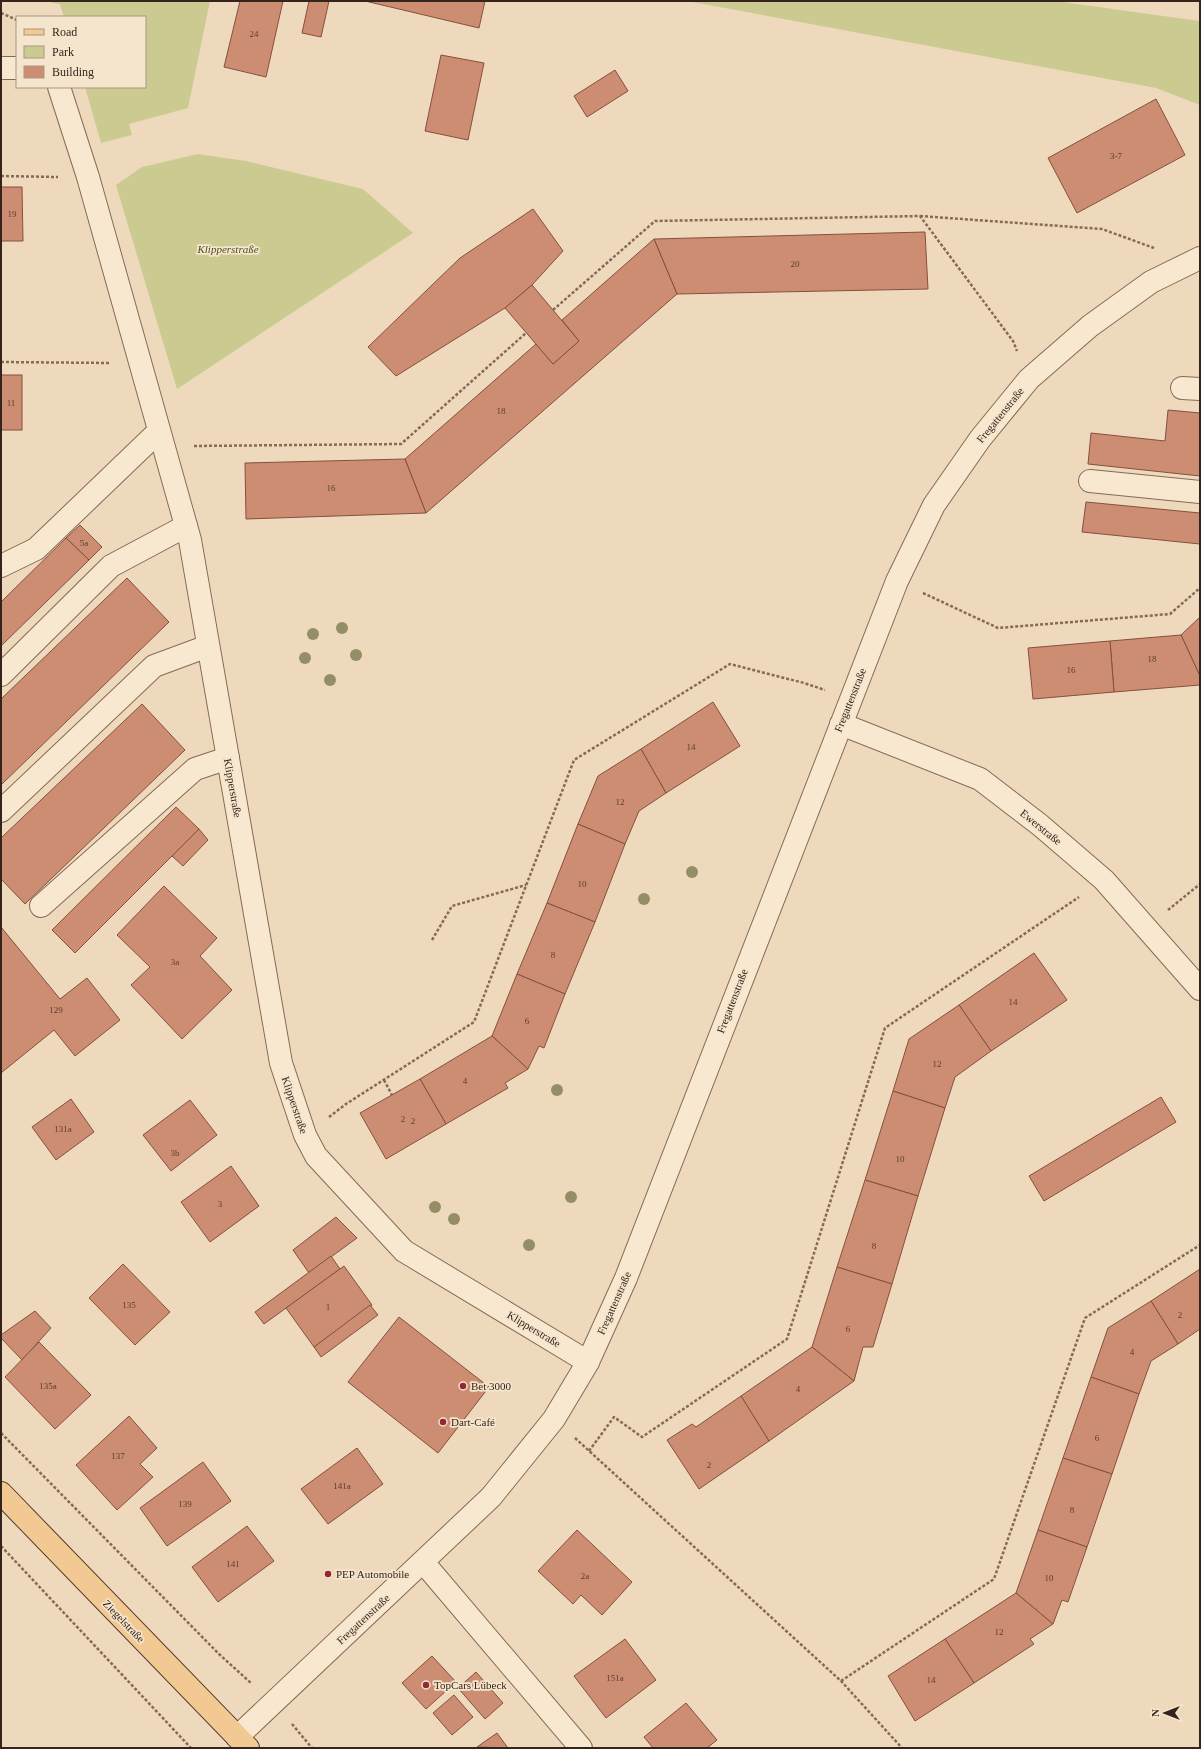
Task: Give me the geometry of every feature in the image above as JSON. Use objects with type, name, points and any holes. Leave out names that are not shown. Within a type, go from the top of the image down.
[{"type":"main road","name":"Ziegelstraße","points":[[1,1493],[242,1742]]},
{"type":"street","points":[[1,68],[16,68]]},
{"type":"street","name":"Klipperstraße","points":[[59,88],[88,177],[186,526],[281,1063],[305,1135],[316,1156],[404,1251],[588,1362]]},
{"type":"street","name":"Fregattenstraße","points":[[242,1742],[274,1702],[491,1497],[554,1419],[588,1362],[626,1278],[896,581],[934,505],[980,439],[1029,379],[1090,326],[1150,282],[1195,260]]},
{"type":"street","points":[[1,566],[36,549],[161,438]]},
{"type":"street","points":[[1090,481],[1200,492]]},
{"type":"street","points":[[1,675],[111,566],[186,526]]},
{"type":"street","points":[[1,812],[154,666],[208,646]]},
{"type":"street","name":"Ewerstraße","points":[[841,724],[980,779],[1040,825],[1104,880],[1200,989]]},
{"type":"street","points":[[41,906],[195,769],[228,758]]},
{"type":"street","points":[[423,1562],[581,1748]]},
{"type":"path","points":[[1,13],[16,20]]},
{"type":"path","points":[[1,176],[88,177]]},
{"type":"path","points":[[920,216],[1013,341],[1029,379]]},
{"type":"path","points":[[553,310],[655,221],[920,216],[1102,229],[1195,260]]},
{"type":"path","points":[[161,438],[401,444],[526,333]]},
{"type":"path","points":[[1,362],[140,363]]},
{"type":"path","points":[[896,581],[998,628],[1170,614],[1200,588]]},
{"type":"path","points":[[305,1135],[346,1104],[474,1022],[574,760],[730,664],[804,683],[851,699]]},
{"type":"path","points":[[589,1451],[614,1417],[642,1437],[787,1339],[885,1028],[1104,880]]},
{"type":"path","points":[[432,940],[452,906],[527,884]]},
{"type":"path","points":[[1146,928],[1200,884]]},
{"type":"path","points":[[384,1080],[392,1095]]},
{"type":"path","points":[[841,1681],[994,1579],[1085,1318],[1200,1245]]},
{"type":"path","points":[[554,1419],[841,1681],[902,1748]]},
{"type":"path","points":[[1,1433],[219,1654],[274,1702]]},
{"type":"path","points":[[1,1546],[191,1748]]},
{"type":"green space","points":[[52,1],[210,1],[188,108],[129,124],[132,135],[101,143],[85,88],[146,88],[146,16],[64,16],[60,4],[52,3]]},
{"type":"green space","points":[[687,1],[1055,1],[1200,21],[1200,105],[1156,88]]},
{"type":"green space","name":"Klipperstraße","points":[[198,154],[246,161],[363,189],[413,233],[177,389],[116,185],[142,167]]},
{"type":"building","points":[[240,1],[283,1],[266,77],[224,67]]},
{"type":"building","points":[[309,1],[329,1],[321,37],[302,33]]},
{"type":"building","points":[[365,1],[485,1],[479,28]]},
{"type":"building","points":[[441,55],[484,63],[468,140],[425,131]]},
{"type":"building","points":[[615,70],[628,91],[587,117],[574,96]]},
{"type":"building","points":[[1156,99],[1185,155],[1077,213],[1048,158]]},
{"type":"building","points":[[1,187],[22,187],[23,241],[1,241]]},
{"type":"building","points":[[533,209],[563,251],[532,285],[505,308],[396,376],[368,347],[460,258]]},
{"type":"building","points":[[925,232],[928,289],[677,294],[654,239]]},
{"type":"building","points":[[654,239],[677,294],[426,513],[405,459],[536,344],[553,364],[579,341],[562,320]]},
{"type":"building","points":[[532,285],[579,341],[553,364],[505,308]]},
{"type":"building","points":[[1,375],[22,375],[22,430],[1,430]]},
{"type":"building","points":[[1168,410],[1200,413],[1200,476],[1088,464],[1091,433],[1165,441]]},
{"type":"building","points":[[405,459],[426,513],[246,519],[245,463]]},
{"type":"building","points":[[1086,502],[1200,513],[1200,544],[1082,532]]},
{"type":"building","points":[[80,525],[102,547],[89,560],[66,538]]},
{"type":"building","points":[[66,538],[89,560],[1,646],[1,602]]},
{"type":"building","points":[[127,578],[169,622],[1,785],[1,699]]},
{"type":"building","points":[[1200,617],[1200,676],[1181,635]]},
{"type":"building","points":[[1181,635],[1200,676],[1200,685],[1114,692],[1110,641]]},
{"type":"building","points":[[1110,641],[1114,692],[1033,699],[1028,648]]},
{"type":"building","points":[[713,702],[740,746],[666,793],[641,749]]},
{"type":"building","points":[[142,704],[185,750],[25,904],[1,879],[1,838]]},
{"type":"building","points":[[641,749],[666,793],[639,811],[625,844],[578,824],[598,776]]},
{"type":"building","points":[[176,807],[199,829],[75,953],[52,930]]},
{"type":"building","points":[[578,824],[625,844],[595,922],[547,903]]},
{"type":"building","points":[[199,829],[208,840],[183,866],[172,856]]},
{"type":"building","points":[[164,886],[217,938],[200,956],[232,990],[182,1039],[131,985],[150,967],[117,935]]},
{"type":"building","points":[[547,903],[595,922],[565,994],[517,974]]},
{"type":"building","points":[[1,927],[60,999],[87,978],[120,1020],[75,1056],[54,1030],[1,1073]]},
{"type":"building","points":[[1034,953],[1067,1000],[991,1051],[959,1005]]},
{"type":"building","points":[[517,974],[565,994],[544,1048],[539,1046],[528,1069],[492,1036]]},
{"type":"building","points":[[959,1005],[991,1051],[955,1077],[945,1108],[893,1091],[909,1039]]},
{"type":"building","points":[[492,1036],[528,1069],[505,1083],[508,1088],[446,1124],[420,1079]]},
{"type":"building","points":[[420,1079],[446,1124],[386,1159],[360,1113]]},
{"type":"building","points":[[893,1091],[945,1108],[918,1196],[865,1180]]},
{"type":"building","points":[[1161,1097],[1176,1122],[1044,1201],[1029,1176]]},
{"type":"building","points":[[71,1099],[94,1132],[56,1160],[32,1127]]},
{"type":"building","points":[[190,1100],[217,1135],[171,1171],[143,1135]]},
{"type":"building","points":[[231,1166],[259,1206],[210,1242],[181,1202]]},
{"type":"building","points":[[865,1180],[918,1196],[892,1284],[837,1267]]},
{"type":"building","points":[[336,1217],[357,1238],[309,1273],[293,1250]]},
{"type":"building","points":[[331,1256],[340,1269],[264,1324],[255,1312]]},
{"type":"building","points":[[123,1264],[170,1312],[135,1345],[89,1298]]},
{"type":"building","points":[[344,1266],[372,1305],[314,1347],[286,1308]]},
{"type":"building","points":[[837,1267],[892,1284],[873,1347],[863,1347],[854,1381],[812,1347]]},
{"type":"building","points":[[1200,1269],[1200,1329],[1178,1344],[1151,1301]]},
{"type":"building","points":[[1151,1301],[1178,1344],[1151,1361],[1139,1394],[1091,1377],[1108,1328]]},
{"type":"building","points":[[370,1305],[378,1315],[321,1357],[314,1347]]},
{"type":"building","points":[[35,1311],[51,1328],[22,1360],[1,1338],[1,1335]]},
{"type":"building","points":[[399,1317],[489,1387],[438,1453],[348,1382]]},
{"type":"building","points":[[39,1342],[91,1395],[55,1429],[5,1377]]},
{"type":"building","points":[[812,1347],[854,1381],[769,1441],[741,1396]]},
{"type":"building","points":[[1091,1377],[1139,1394],[1112,1474],[1063,1458]]},
{"type":"building","points":[[741,1396],[769,1441],[699,1489],[667,1440],[692,1424],[696,1427]]},
{"type":"building","points":[[129,1416],[157,1448],[140,1464],[153,1477],[117,1510],[76,1465]]},
{"type":"building","points":[[357,1448],[383,1484],[328,1524],[301,1489]]},
{"type":"building","points":[[1063,1458],[1112,1474],[1087,1547],[1038,1530]]},
{"type":"building","points":[[203,1462],[231,1501],[167,1546],[140,1508]]},
{"type":"building","points":[[247,1526],[274,1561],[218,1602],[192,1567]]},
{"type":"building","points":[[577,1530],[632,1582],[602,1615],[581,1595],[573,1604],[538,1571]]},
{"type":"building","points":[[1038,1530],[1087,1547],[1068,1602],[1062,1600],[1053,1624],[1016,1593]]},
{"type":"building","points":[[1016,1593],[1053,1624],[1030,1639],[1034,1644],[974,1683],[945,1639]]},
{"type":"building","points":[[625,1639],[656,1680],[606,1718],[574,1676]]},
{"type":"building","points":[[945,1639],[974,1683],[915,1721],[888,1676]]},
{"type":"building","points":[[432,1656],[456,1682],[426,1709],[402,1683]]},
{"type":"building","points":[[476,1672],[503,1703],[485,1719],[458,1688]]},
{"type":"building","points":[[454,1695],[473,1717],[452,1735],[433,1713]]},
{"type":"building","points":[[686,1703],[717,1740],[707,1748],[653,1748],[644,1737]]},
{"type":"building","points":[[497,1733],[508,1748],[477,1747]]},
{"type":"place","name":"Bet 3000","points":[[463,1386]]},
{"type":"place","name":"Dart-Café","points":[[443,1422]]},
{"type":"place","name":"PEP Automobile","points":[[328,1574]]},
{"type":"place","name":"TopCars Lübeck","points":[[426,1685]]}]
